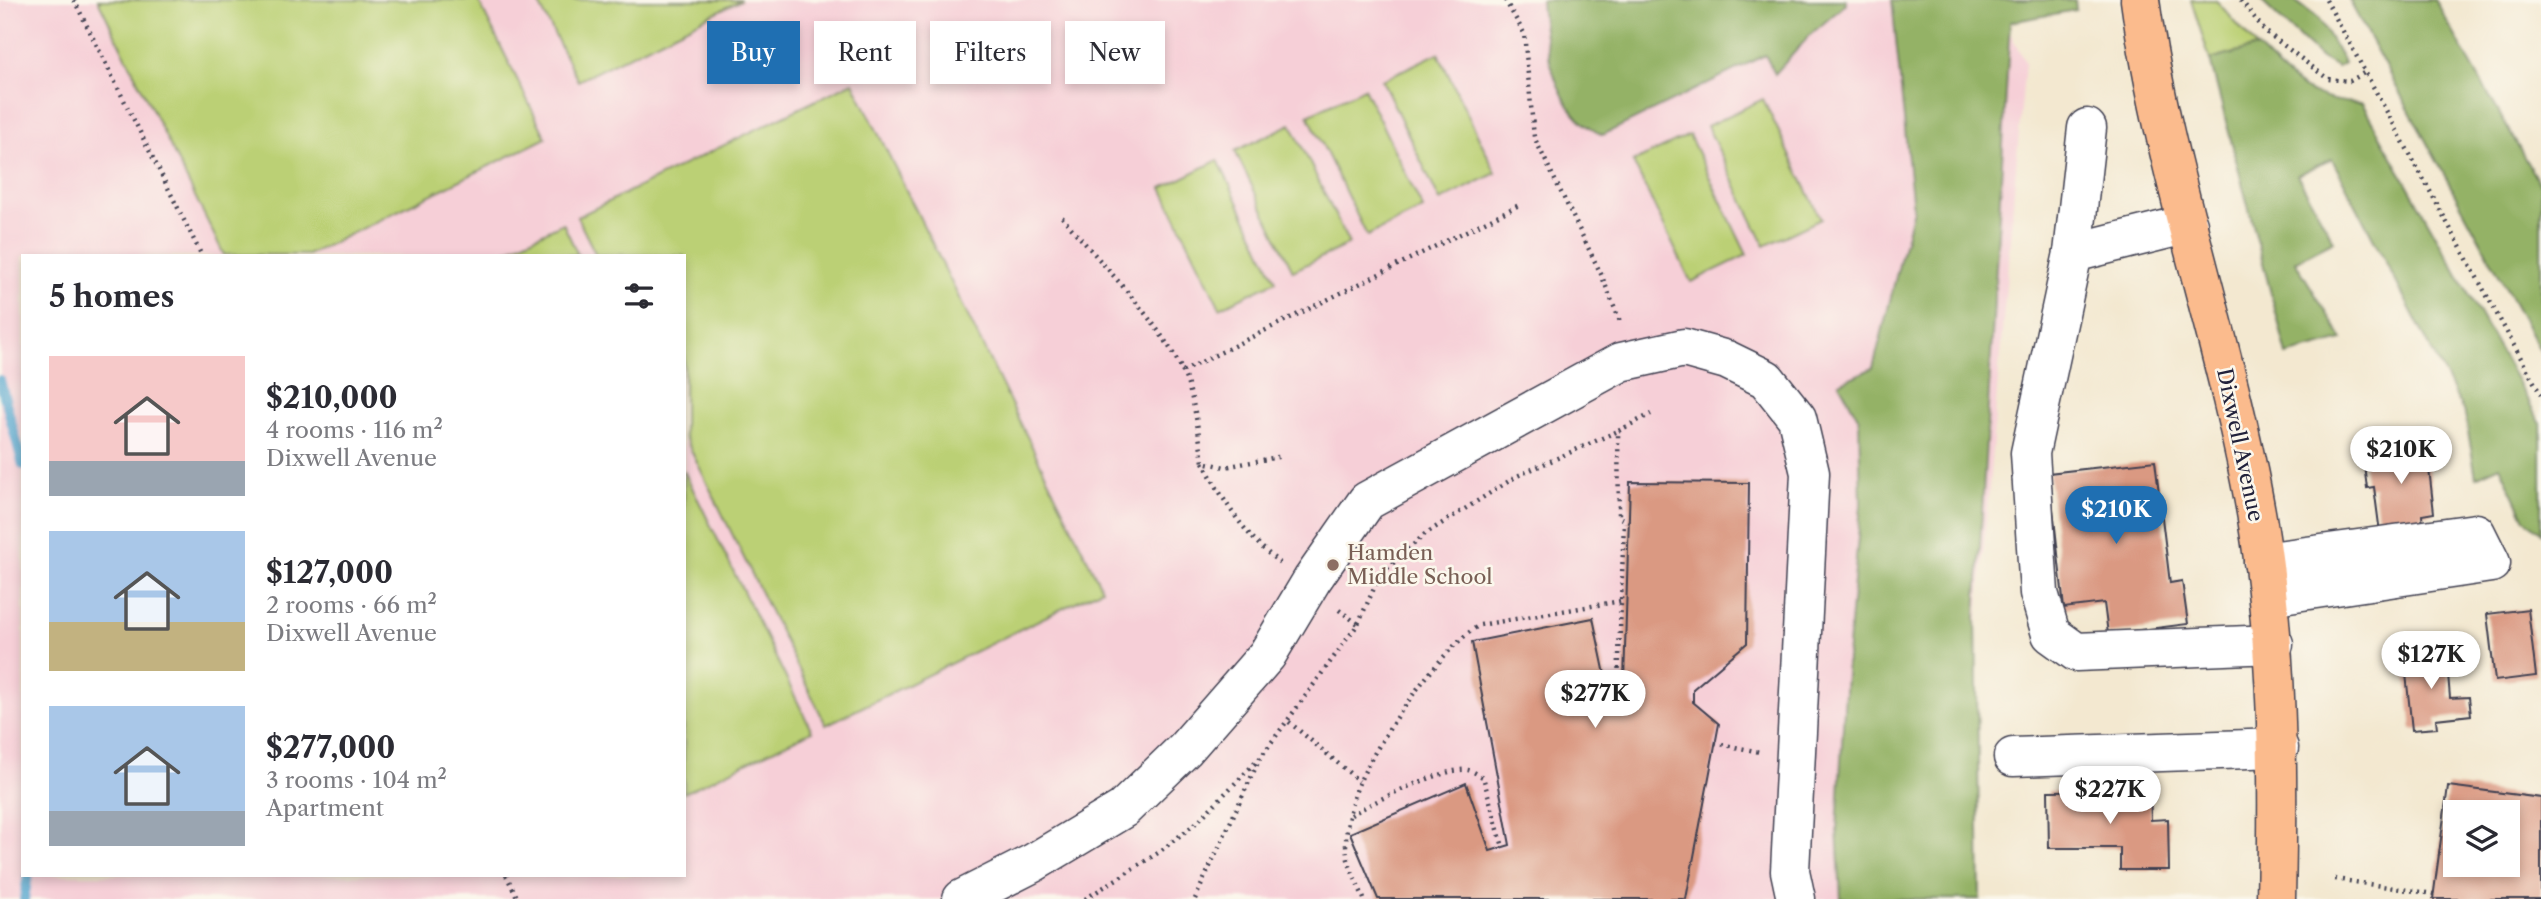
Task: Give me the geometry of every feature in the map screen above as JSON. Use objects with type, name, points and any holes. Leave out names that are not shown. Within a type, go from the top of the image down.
[{"type":"main road","name":"Dixwell Avenue","points":[[2140,0],[2144,31],[2188,224],[2228,383],[2266,579],[2274,644],[2279,748],[2276,899]]},
{"type":"lane","points":[[2087,128],[2073,253],[2030,453],[2039,593],[2051,634],[2076,652],[2274,644]]},
{"type":"lane","points":[[2073,253],[2188,224]]},
{"type":"lane","points":[[962,899],[1033,863],[1123,808],[1185,749],[1267,655],[1312,580],[1367,501],[1621,362],[1684,348],[1727,360],[1766,379],[1797,418],[1810,473],[1790,871],[1796,899]]},
{"type":"lane","points":[[2013,757],[2279,748]]},
{"type":"path","points":[[74,0],[201,254]]},
{"type":"path","points":[[1505,0],[1524,33],[1534,137],[1622,322],[1618,331]]},
{"type":"path","points":[[2241,0],[2265,31],[2328,79],[2350,81],[2364,73]]},
{"type":"path","points":[[2326,0],[2541,395]]},
{"type":"path","points":[[1183,371],[1521,204]]},
{"type":"path","points":[[1062,217],[1169,346],[1183,371],[1196,415],[1203,462],[1230,513],[1255,543],[1288,571]]},
{"type":"path","points":[[1085,899],[1158,853],[1196,823],[1260,758],[1289,722],[1358,624],[1380,575],[1425,534],[1517,476],[1651,414]]},
{"type":"path","points":[[1618,431],[1619,517],[1627,522],[1618,683]]},
{"type":"path","points":[[1203,462],[1225,467],[1283,456]]},
{"type":"path","points":[[1364,899],[1348,862],[1346,843],[1360,781],[1402,711],[1460,638],[1479,625],[1621,601]]},
{"type":"path","points":[[1329,603],[1358,624]]},
{"type":"path","points":[[1289,722],[1360,781]]},
{"type":"path","points":[[1715,743],[1768,753]]},
{"type":"path","points":[[1195,899],[1260,758]]},
{"type":"path","points":[[1350,816],[1367,805],[1450,771],[1469,770],[1483,777],[1503,847]]},
{"type":"path","points":[[507,877],[518,899]]},
{"type":"path","points":[[2335,879],[2434,894]]},
{"type":"shaded area","name":"Hamden Middle School","points":[[0,0],[1993,0],[2025,62],[1954,899],[0,899]]},
{"type":"green space","points":[[98,0],[478,0],[546,138],[310,254],[224,254]]},
{"type":"green space","points":[[537,0],[741,0],[578,81]]},
{"type":"green space","points":[[1541,0],[1846,0],[1846,4],[1811,34],[1775,74],[1765,55],[1603,135],[1573,112],[1563,96],[1549,58]]},
{"type":"green space","points":[[1892,0],[2075,0],[2076,10],[2010,22],[1976,617],[1980,899],[1841,899],[1837,829],[1847,657],[1861,504],[1859,419],[1839,383],[1873,368],[1913,209]]},
{"type":"green space","points":[[2191,0],[2216,0],[2257,47],[2210,60]]},
{"type":"green space","points":[[2260,0],[2294,0],[2319,19],[2344,63],[2337,67],[2321,58]]},
{"type":"green space","points":[[2349,0],[2435,0],[2541,187],[2541,352]]},
{"type":"green space","points":[[2257,47],[2303,88],[2329,99],[2362,103],[2541,424],[2541,533],[2525,519],[2500,466],[2476,477],[2465,414],[2332,159],[2297,175],[2334,241],[2295,261],[2343,340],[2287,355],[2210,60]]},
{"type":"green space","points":[[1438,53],[1496,173],[1440,201],[1382,80]]},
{"type":"green space","points":[[849,84],[854,84],[1102,589],[826,725],[686,440],[686,254],[596,254],[577,217]]},
{"type":"green space","points":[[1364,88],[1423,209],[1367,236],[1308,115]]},
{"type":"green space","points":[[1763,99],[1821,219],[1765,246],[1707,126]]},
{"type":"green space","points":[[1291,124],[1349,244],[1293,271],[1235,151]]},
{"type":"green space","points":[[1689,135],[1747,255],[1691,282],[1633,162]]},
{"type":"green space","points":[[1218,160],[1276,281],[1220,308],[1162,188]]},
{"type":"green space","points":[[563,223],[578,254],[499,254]]},
{"type":"green space","points":[[686,475],[812,731],[686,792]]},
{"type":"building","points":[[2403,440],[2404,445],[2426,442],[2434,513],[2422,515],[2423,528],[2380,533],[2374,487],[2367,488],[2363,457],[2386,454],[2384,442]]},
{"type":"building","points":[[2155,461],[2170,583],[2182,581],[2188,624],[2108,634],[2104,603],[2064,608],[2049,473]]},
{"type":"building","points":[[1630,482],[1749,483],[1747,643],[1693,689],[1693,702],[1719,724],[1686,899],[1378,899],[1350,833],[1466,783],[1490,851],[1510,845],[1472,642],[1593,618],[1607,684],[1624,682]]},
{"type":"building","points":[[2528,609],[2536,676],[2495,681],[2487,614]]},
{"type":"building","points":[[2446,650],[2450,698],[2469,697],[2471,715],[2436,719],[2437,728],[2412,730],[2404,655]]},
{"type":"building","points":[[2448,786],[2541,798],[2541,899],[2433,899],[2443,824],[2443,877],[2520,877],[2520,800],[2446,800]]},
{"type":"building","points":[[2150,790],[2151,820],[2168,819],[2169,870],[2120,870],[2120,848],[2049,848],[2048,791]]},
{"type":"waterway","points":[[0,380],[21,458]]},
{"type":"waterway","points":[[24,899],[28,877]]},
{"type":"place","name":"Hamden Middle School","points":[[1333,565]]}]
